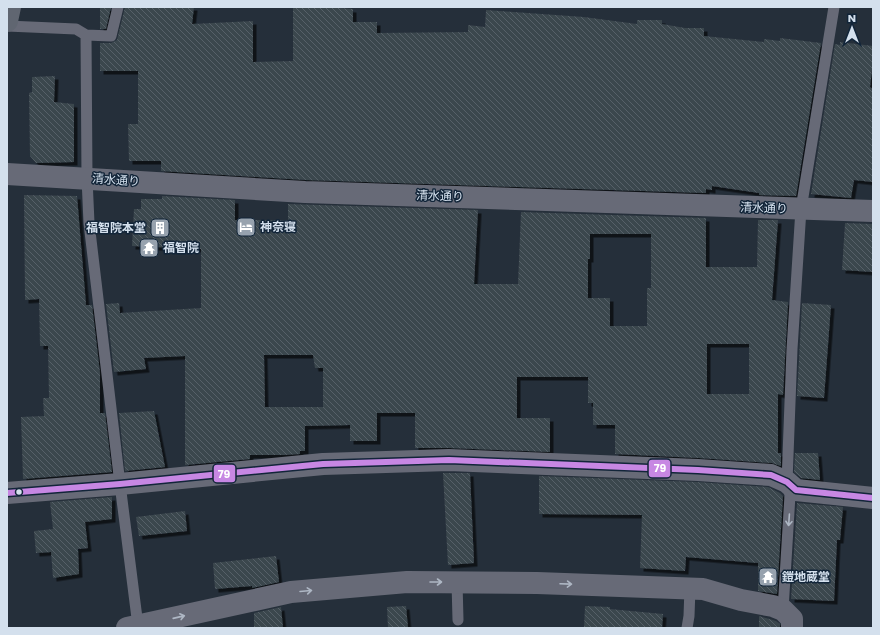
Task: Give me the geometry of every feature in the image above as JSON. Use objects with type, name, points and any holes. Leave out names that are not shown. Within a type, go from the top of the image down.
[{"type":"highway","points":[[7,21],[10,7]]},
{"type":"street","name":"清水通り","points":[[7,174],[304,192],[873,211]]},
{"type":"street","points":[[7,493],[120,484],[323,464],[449,460],[698,470],[771,475],[787,482],[796,490],[873,498]]},
{"type":"street","points":[[133,627],[291,592],[407,582],[544,583],[703,589],[741,600],[773,606],[787,619]]},
{"type":"lane","points":[[7,26],[76,29],[86,35],[111,36],[118,7]]},
{"type":"lane","points":[[787,619],[790,495],[787,482],[792,349],[802,209],[834,7]]},
{"type":"lane","points":[[86,35],[87,178],[89,223],[120,484],[133,627]]},
{"type":"lane","points":[[457,582],[458,620]]},
{"type":"lane","points":[[687,628],[690,588]]},
{"type":"path","points":[[109,224],[128,223]]},
{"type":"building","points":[[100,7],[111,7],[106,29],[100,29]]},
{"type":"building","points":[[125,7],[194,7],[192,24],[253,21],[253,62],[293,61],[293,7],[353,9],[353,22],[377,22],[377,33],[468,32],[468,25],[485,27],[486,10],[584,17],[637,24],[637,20],[662,20],[662,24],[685,28],[704,28],[704,36],[764,42],[764,39],[780,41],[780,38],[821,43],[796,196],[759,195],[759,193],[712,186],[712,190],[706,189],[706,193],[306,180],[161,171],[161,161],[129,161],[128,124],[138,124],[138,71],[100,71],[100,43],[111,43],[117,40]]},
{"type":"building","points":[[840,42],[873,46],[870,87],[873,89],[873,182],[854,180],[851,198],[811,194],[835,44],[840,45]]},
{"type":"building","points":[[55,76],[54,102],[74,104],[74,162],[36,163],[30,156],[29,93],[32,92],[32,77]]},
{"type":"building","points":[[24,195],[77,196],[86,305],[92,305],[100,373],[100,413],[105,413],[112,472],[23,479],[21,417],[44,416],[43,398],[49,398],[48,346],[40,346],[39,299],[25,300]]},
{"type":"building","points":[[162,196],[235,200],[235,220],[288,220],[288,204],[478,210],[474,284],[518,284],[521,212],[706,218],[706,267],[757,267],[758,220],[778,220],[772,300],[788,302],[783,395],[778,394],[778,453],[781,453],[781,466],[772,463],[615,454],[615,425],[593,425],[593,403],[588,403],[588,377],[517,377],[517,418],[550,418],[550,452],[415,448],[415,413],[377,413],[377,441],[350,441],[350,425],[305,426],[305,451],[300,451],[300,454],[250,455],[250,459],[185,465],[185,356],[144,358],[146,369],[114,372],[106,304],[119,303],[120,313],[201,308],[201,249],[132,246],[134,209],[141,209],[141,199],[162,199]],"holes":[[[590,234],[651,234],[651,288],[647,288],[647,326],[610,326],[610,298],[588,298],[588,259],[590,259]],[[707,344],[749,344],[749,394],[707,394]],[[264,355],[313,355],[315,368],[323,368],[323,407],[265,407]]]},
{"type":"building","points":[[845,223],[873,224],[873,272],[842,270]]},
{"type":"building","points":[[802,303],[831,305],[824,398],[797,396]]},
{"type":"building","points":[[154,411],[165,467],[125,471],[119,413]]},
{"type":"building","points":[[795,453],[818,453],[820,480],[801,478],[794,472]]},
{"type":"building","points":[[443,473],[470,473],[474,563],[448,565]]},
{"type":"building","points":[[539,476],[697,482],[768,487],[783,496],[777,594],[758,591],[758,563],[686,557],[685,571],[640,568],[642,515],[539,514]]},
{"type":"building","points":[[112,497],[112,519],[85,522],[88,548],[78,549],[79,574],[53,578],[51,552],[36,553],[34,531],[53,529],[50,502]]},
{"type":"building","points":[[797,503],[843,507],[840,540],[837,540],[834,601],[791,599]]},
{"type":"building","points":[[185,511],[187,531],[139,536],[136,517]]},
{"type":"building","points":[[276,556],[279,582],[252,588],[252,586],[215,589],[213,563]]},
{"type":"building","points":[[406,606],[408,628],[388,628],[387,607]]},
{"type":"building","points":[[585,606],[610,607],[610,609],[663,614],[662,628],[584,628]]},
{"type":"building","points":[[281,607],[283,628],[254,628],[254,613]]},
{"type":"building","points":[[759,616],[776,621],[780,624],[780,628],[759,628]]},
{"type":"transit line","name":"79","points":[[7,493],[120,484],[323,464],[449,460],[698,470],[771,475],[787,482],[796,490],[873,498]]},
{"type":"place","name":"神奈寝","points":[[246,227]]},
{"type":"place","name":"福智院本堂","points":[[160,228]]},
{"type":"place","name":"福智院","points":[[149,248]]},
{"type":"place","name":"鎧地蔵堂","points":[[768,577]]}]
